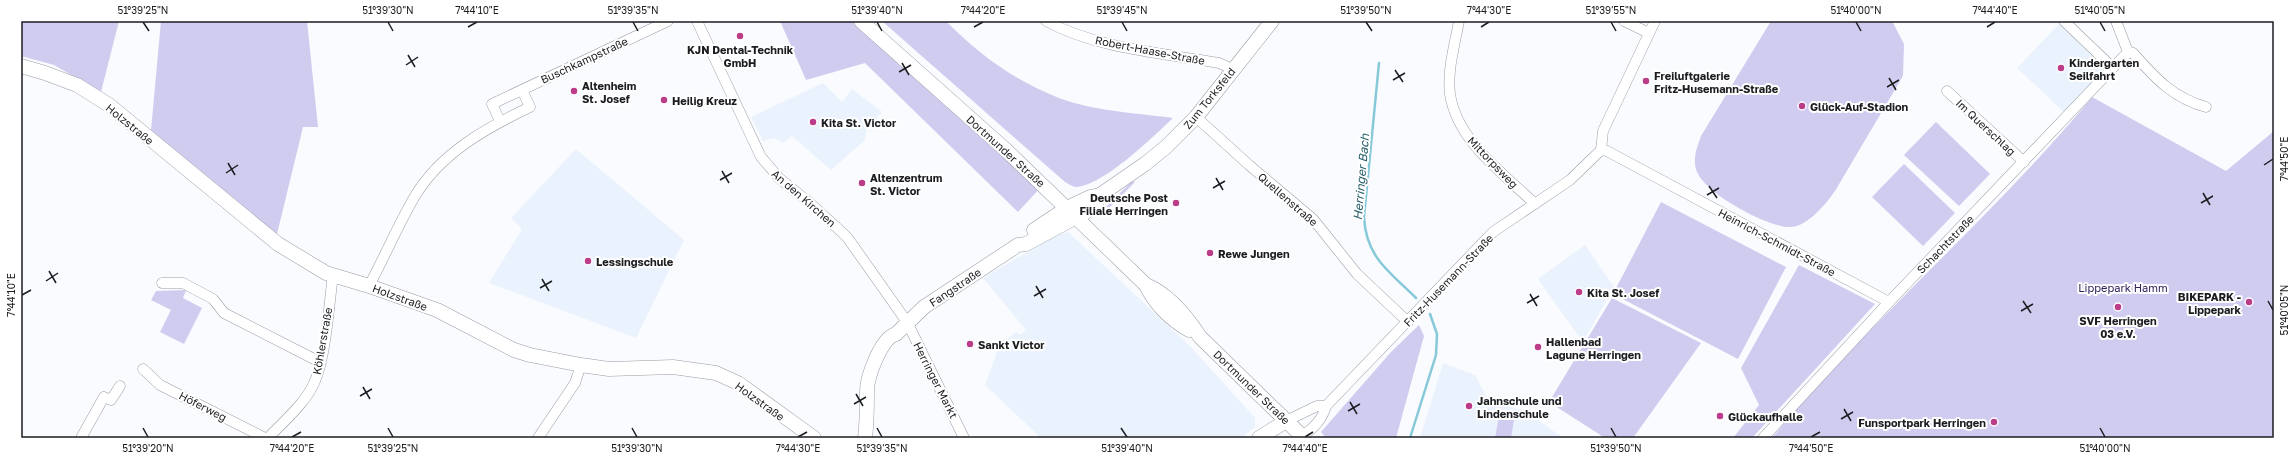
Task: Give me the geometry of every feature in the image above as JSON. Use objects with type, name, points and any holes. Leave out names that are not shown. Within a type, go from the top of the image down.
[{"type":"main road","name":"Dortmunder Straße","points":[[861,21],[1006,150],[1146,285],[1161,293],[1191,323],[1200,337],[1301,437]]},
{"type":"main road","name":"Zum Torksfeld","points":[[1067,208],[1090,197],[1100,195],[1145,164],[1196,117],[1232,69],[1272,21]]},
{"type":"main road","name":"Holzstraße","points":[[21,66],[77,85],[109,105],[278,244],[310,265],[333,275],[437,310],[467,324],[514,350],[581,365],[618,369],[673,367],[716,373],[738,383],[814,438]]},
{"type":"main road","name":"Zum Torksfeld","points":[[1077,218],[1094,208],[1100,195]]},
{"type":"main road","name":"Fangstraße","points":[[1018,245],[1021,238],[1067,208]]},
{"type":"main road","name":"Fangstraße","points":[[865,438],[869,402],[880,370],[896,334],[907,322],[934,300],[1018,245],[1026,244],[1077,218]]},
{"type":"main road","points":[[1259,438],[1286,421]]},
{"type":"street","name":"Buschkampstraße","points":[[500,121],[492,104],[668,21]]},
{"type":"street","name":"An den Kirchen","points":[[697,21],[761,158],[778,178],[811,204],[847,237],[907,322]]},
{"type":"street","name":"Robert-Haase-Straße","points":[[1046,21],[1057,27],[1108,44],[1219,63],[1232,69]]},
{"type":"street","name":"Mittorpsweg","points":[[1459,21],[1450,74],[1450,94],[1456,116],[1478,149],[1535,204]]},
{"type":"street","points":[[1624,21],[1649,34]]},
{"type":"street","points":[[1601,150],[1603,131],[1655,21]]},
{"type":"street","points":[[2064,21],[2112,67]]},
{"type":"street","points":[[2116,21],[2128,52],[2133,53],[2171,92],[2185,100],[2206,107]]},
{"type":"street","name":"Schachtstraße","points":[[1763,438],[1889,302],[2128,52]]},
{"type":"street","points":[[369,286],[419,192],[443,162],[467,142],[500,121],[530,107],[522,90]]},
{"type":"street","name":"Im Querschlag","points":[[1948,91],[2024,162]]},
{"type":"street","name":"Quellenstraße","points":[[1196,117],[1249,165],[1313,219],[1358,274],[1408,322]]},
{"type":"street","name":"Fritz-Husemann-Straße","points":[[1301,437],[1324,416],[1326,406],[1493,232],[1570,180],[1601,150]]},
{"type":"street","name":"Heinrich-Schmidt-Straße","points":[[1601,150],[1621,158],[1889,302]]},
{"type":"street","name":"Köhlerstraße","points":[[267,438],[304,399],[315,382],[320,362],[333,275]]},
{"type":"street","points":[[162,283],[183,283],[213,299],[224,314],[320,362]]},
{"type":"street","name":"Herringer Markt","points":[[907,322],[964,438]]},
{"type":"street","points":[[538,438],[575,383],[581,365]]},
{"type":"street","name":"Höferweg","points":[[143,369],[160,385],[267,438]]},
{"type":"street","points":[[81,438],[104,397],[111,400],[120,386]]},
{"type":"street","points":[[1286,421],[1317,406],[1326,406]]},
{"type":"shaded area","name":"Kindergarten Seilfahrt","points":[[2059,24],[2105,69],[2064,112],[2017,68]]},
{"type":"shaded area","name":"Kita St. Victor","points":[[823,83],[842,102],[852,89],[882,112],[867,128],[865,140],[831,170],[792,136],[783,143],[774,138],[763,141],[751,117]]},
{"type":"shaded area","name":"Lessingschule","points":[[576,149],[684,240],[636,338],[489,283],[522,229],[511,218]]},
{"type":"shaded area","points":[[1068,232],[1190,346],[1255,418],[1255,427],[1241,438],[1041,438],[985,385],[1000,344],[1016,332],[1020,335],[1026,330],[983,278],[1055,236]]},
{"type":"shaded area","name":"Kita St. Josef","points":[[1585,245],[1614,287],[1583,342],[1538,279]]},
{"type":"shaded area","name":"Jahnschule und Lindenschule","points":[[1443,363],[1475,375],[1487,398],[1528,413],[1563,438],[1420,438]]},
{"type":"green space","points":[[21,21],[119,21],[101,92],[54,65],[21,56]]},
{"type":"green space","points":[[161,21],[307,21],[318,127],[303,127],[277,234],[151,130]]},
{"type":"green space","points":[[780,21],[852,21],[1041,187],[1018,212],[865,63],[806,80]]},
{"type":"green space","points":[[882,21],[946,21],[971,45],[998,66],[1027,83],[1059,98],[1086,106],[1173,118],[1128,159],[1114,169],[1100,178],[1076,187],[1065,182]]},
{"type":"green space","name":"Glück-Auf-Stadion","points":[[1771,21],[1892,21],[1904,44],[1903,76],[1835,191],[1822,208],[1810,219],[1797,226],[1791,227],[1768,222],[1739,208],[1725,199],[1712,190],[1703,181],[1697,172],[1695,163],[1701,136]]},
{"type":"green space","name":"Lippepark Hamm","points":[[2092,97],[2226,171],[2274,131],[2274,438],[1772,438],[1850,351],[2014,184]]},
{"type":"green space","points":[[1936,122],[1990,174],[1959,206],[1904,155]]},
{"type":"green space","points":[[1904,164],[1955,213],[1923,246],[1872,197]]},
{"type":"green space","points":[[1132,181],[1135,182],[1105,212],[1103,210]]},
{"type":"green space","points":[[1661,202],[1786,267],[1738,359],[1613,294]]},
{"type":"green space","points":[[1799,265],[1875,304],[1752,438],[1733,438],[1759,405],[1741,368]]},
{"type":"green space","points":[[186,290],[183,298],[202,308],[184,344],[160,332],[171,310],[151,300],[156,291]]},
{"type":"green space","points":[[1612,298],[1701,343],[1633,438],[1605,438],[1549,402]]},
{"type":"green space","points":[[1419,325],[1424,336],[1396,438],[1326,438],[1321,432],[1391,352]]},
{"type":"green space","points":[[1499,416],[1514,420],[1511,438],[1495,438]]},
{"type":"waterway","name":"Herringer Bach","points":[[1379,63],[1364,217],[1366,231],[1374,254],[1389,272],[1416,298]]},
{"type":"waterway","name":"Herringer Bach","points":[[1410,438],[1436,355],[1437,334],[1430,314]]},
{"type":"place","name":"KJN Dental-Technik GmbH","points":[[740,36]]},
{"type":"place","name":"Kindergarten Seilfahrt","points":[[2061,68]]},
{"type":"place","name":"Freiluftgalerie Fritz-Husemann-Straße","points":[[1646,81]]},
{"type":"place","name":"Altenheim St. Josef","points":[[574,91]]},
{"type":"place","name":"Heilig Kreuz","points":[[664,100]]},
{"type":"place","name":"Glück-Auf-Stadion","points":[[1802,106]]},
{"type":"place","name":"Kita St. Victor","points":[[813,122]]},
{"type":"place","name":"Altenzentrum St. Victor","points":[[862,183]]},
{"type":"place","name":"Deutsche Post Filiale Herringen","points":[[1176,203]]},
{"type":"place","name":"Rewe Jungen","points":[[1210,253]]},
{"type":"place","name":"Lessingschule","points":[[588,261]]},
{"type":"place","name":"Kita St. Josef","points":[[1579,292]]},
{"type":"place","name":"BIKEPARK - Lippepark","points":[[2249,302]]},
{"type":"place","name":"SVF Herringen 03 e.V.","points":[[2118,307]]},
{"type":"place","name":"Sankt Victor","points":[[970,344]]},
{"type":"place","name":"Hallenbad Lagune Herringen","points":[[1538,347]]},
{"type":"place","name":"Jahnschule und Lindenschule","points":[[1469,406]]},
{"type":"place","name":"Glückaufhalle","points":[[1720,416]]},
{"type":"place","name":"Funsportpark Herringen","points":[[1994,422]]}]
